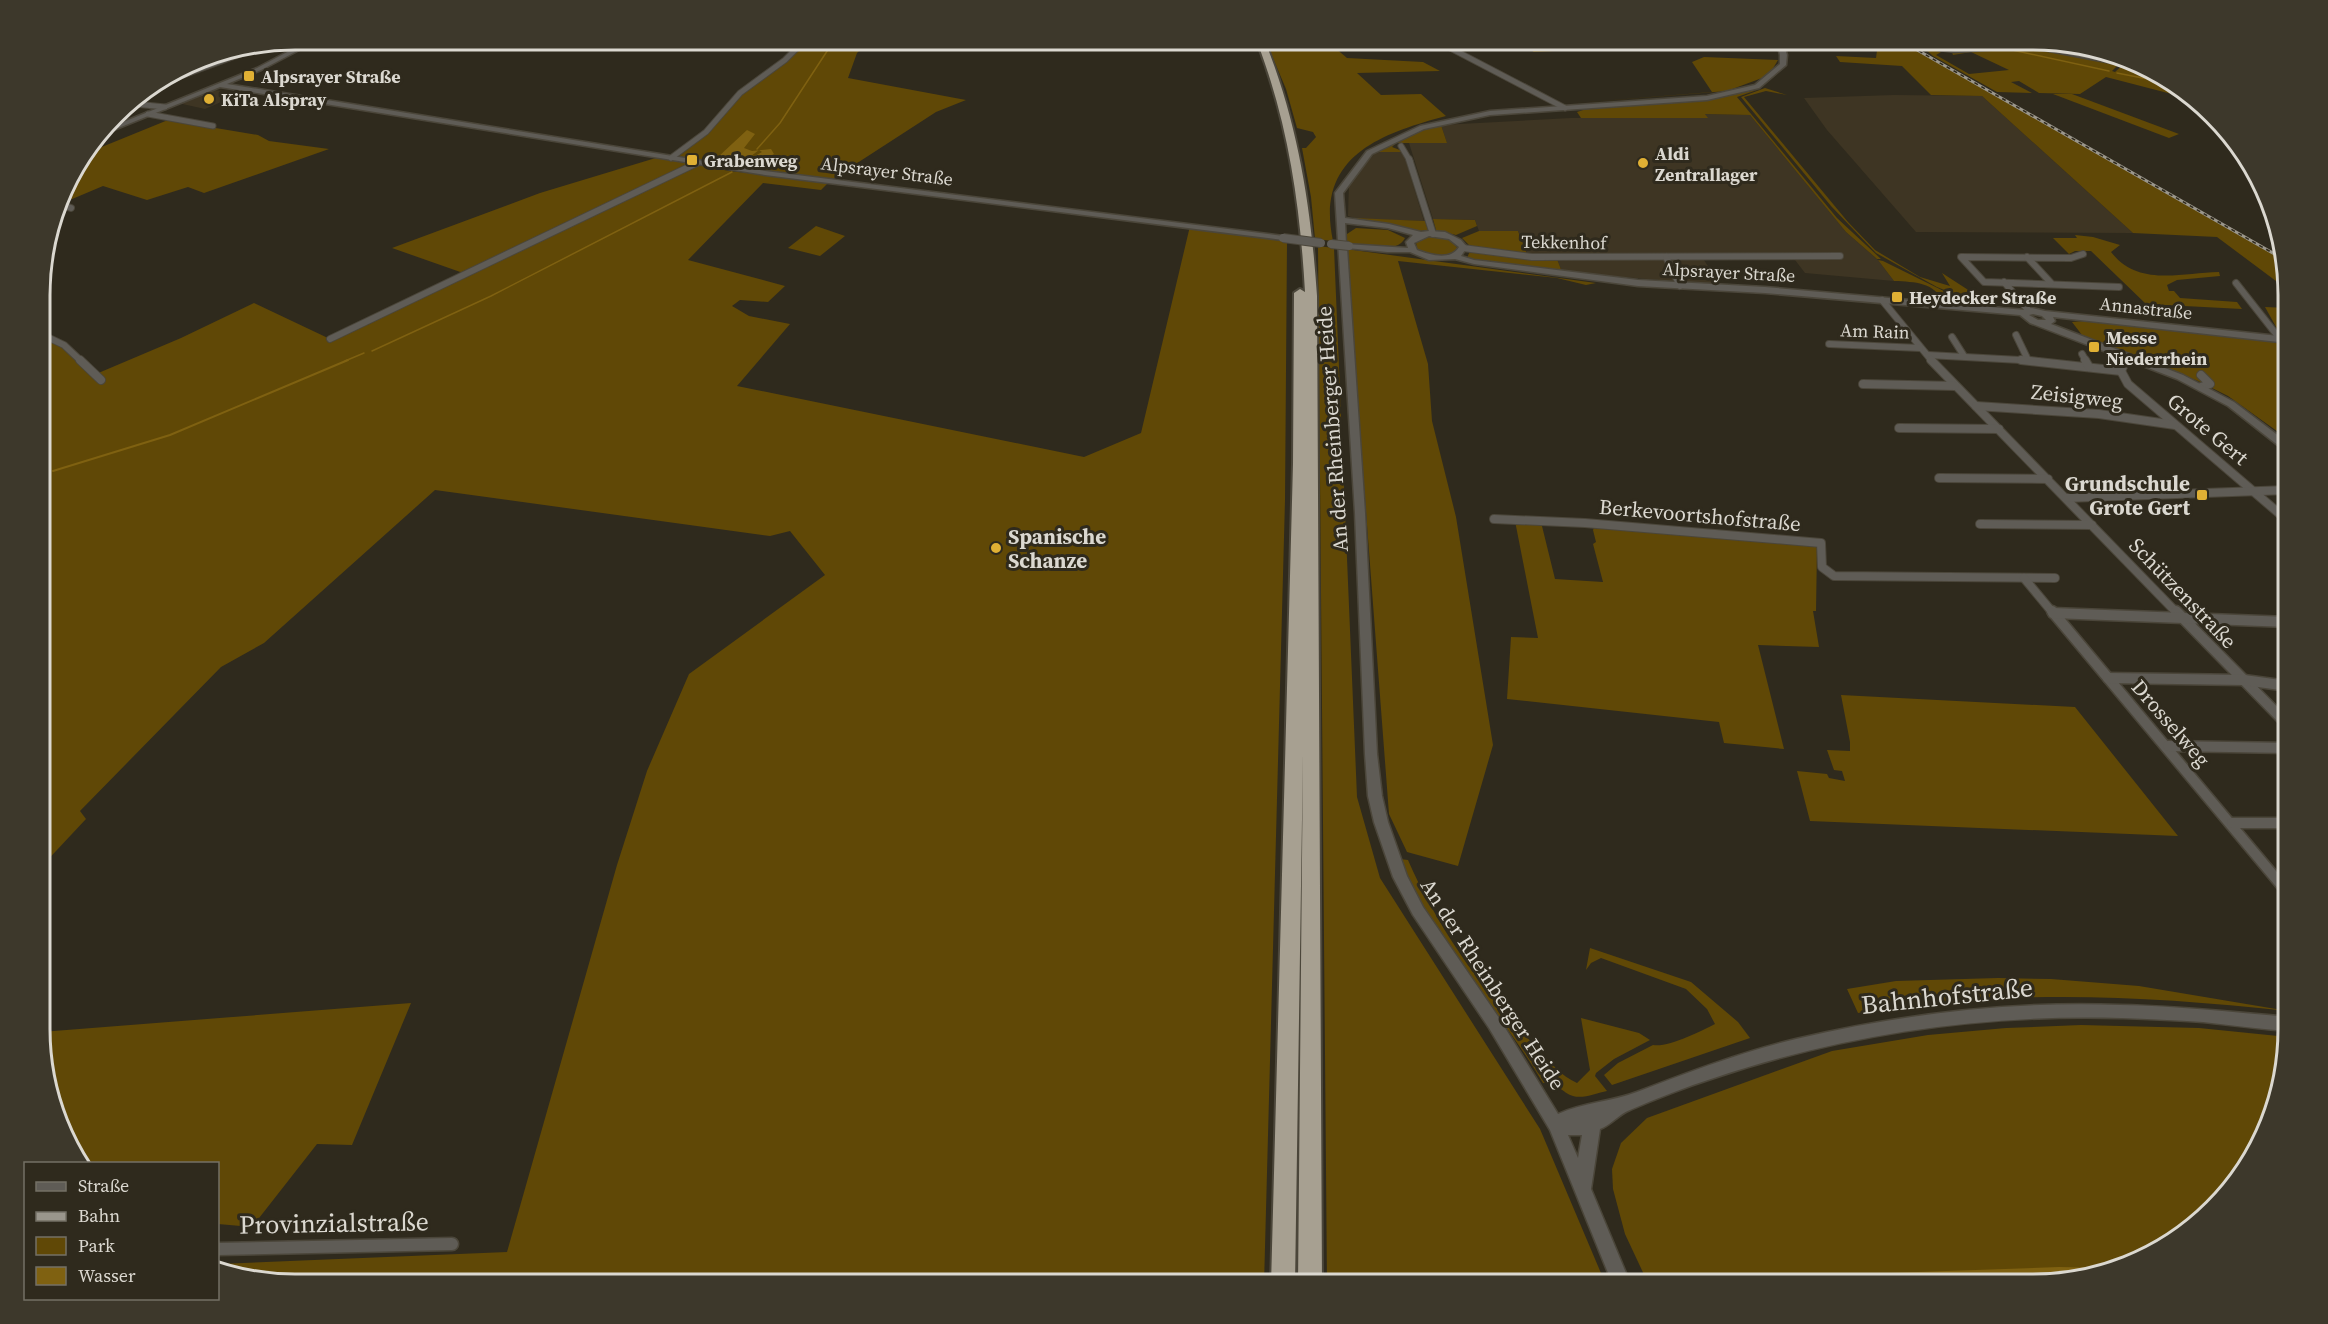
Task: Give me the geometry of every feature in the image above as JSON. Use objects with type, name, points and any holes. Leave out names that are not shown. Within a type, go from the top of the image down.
[{"type":"highway","points":[[1256,50],[1277,108],[1292,179],[1301,306],[1283,1274]]},
{"type":"highway","points":[[1264,50],[1287,112],[1302,178],[1310,249],[1314,390],[1310,1274]]},
{"type":"street","points":[[115,127],[266,66],[296,50]]},
{"type":"street","points":[[671,158],[706,132],[740,93],[786,60],[796,50]]},
{"type":"street","points":[[1453,50],[1565,108]]},
{"type":"street","name":"An der Rheinberger Heide","points":[[1618,1274],[1556,1125],[1494,1023],[1418,911],[1400,877],[1379,813],[1371,754],[1360,513],[1339,193],[1350,167],[1390,138],[1428,124],[1565,108],[1711,97],[1750,89],[1771,80],[1782,67],[1784,58],[1782,50]]},
{"type":"street","points":[[2063,52],[2099,59]]},
{"type":"street","name":"Alpsrayer Straße","points":[[218,85],[697,163],[1349,246],[1387,250],[1412,249],[1429,258],[1455,257],[1479,263],[1680,286],[1739,288],[2026,314],[2047,320],[2089,342],[2201,387],[2231,404],[2278,440]]},
{"type":"street","points":[[140,104],[165,107]]},
{"type":"street","points":[[148,114],[213,126]]},
{"type":"street","points":[[1401,146],[1407,152],[1433,234]]},
{"type":"street","points":[[330,339],[697,163]]},
{"type":"street","points":[[66,206],[71,208]]},
{"type":"street","points":[[1340,223],[1382,226],[1418,236],[1433,234],[1454,238],[1463,248],[1455,257]]},
{"type":"street","points":[[1412,249],[1410,242],[1418,236]]},
{"type":"street","name":"Tekkenhof","points":[[1463,248],[1532,257],[1840,256]]},
{"type":"street","points":[[2078,285],[2088,282],[2115,282],[2119,287],[1984,282],[1961,257],[2071,258],[2083,254]]},
{"type":"street","points":[[1666,257],[1680,286]]},
{"type":"street","points":[[2026,257],[2051,283]]},
{"type":"street","points":[[2004,282],[2026,314]]},
{"type":"street","points":[[2236,283],[2278,333]]},
{"type":"street","name":"Schützenstraße","points":[[1882,300],[1920,348],[1955,386],[2048,479],[2178,616],[2278,715]]},
{"type":"street","name":"Annastraße","points":[[2047,320],[2072,317],[2278,339]]},
{"type":"street","points":[[2016,335],[2028,360]]},
{"type":"street","points":[[1952,337],[1964,356]]},
{"type":"street","points":[[50,338],[64,345],[101,380]]},
{"type":"street","name":"Am Rain","points":[[1829,344],[1920,348]]},
{"type":"street","points":[[2082,354],[2089,367]]},
{"type":"street","points":[[1928,356],[2028,360],[2121,371],[2127,356]]},
{"type":"street","name":"Grote Gert","points":[[2121,371],[2128,384],[2278,512]]},
{"type":"street","points":[[2201,375],[2211,384],[2201,387]]},
{"type":"street","points":[[1863,384],[1955,386]]},
{"type":"street","name":"Zeisigweg","points":[[1976,406],[2099,414],[2175,425]]},
{"type":"street","points":[[1899,428],[1999,429]]},
{"type":"street","points":[[1939,478],[2048,479]]},
{"type":"street","points":[[2066,498],[2278,491]]},
{"type":"street","name":"Berkevoortshofstraße","points":[[1494,519],[1574,522],[1821,543],[1820,567],[1834,576],[2055,578]]},
{"type":"street","points":[[1980,524],[2092,525]]},
{"type":"street","name":"Drosselweg","points":[[2024,578],[2168,746],[2278,880]]},
{"type":"street","points":[[2053,613],[2278,621]]},
{"type":"street","points":[[2108,678],[2244,680],[2278,685]]},
{"type":"street","points":[[2168,746],[2278,748]]},
{"type":"street","points":[[2232,823],[2278,823]]},
{"type":"street","name":"Bahnhofstraße","points":[[1593,1125],[1622,1105],[1683,1079],[1770,1051],[1902,1023],[1983,1014],[2072,1010],[2170,1013],[2278,1023]]},
{"type":"street","name":"Bahnhofstraße","points":[[1556,1125],[1578,1113],[1622,1105]]},
{"type":"street","points":[[1556,1125],[1575,1129],[1593,1125],[1585,1153],[1587,1167],[1583,1187]]},
{"type":"street","name":"Provinzialstraße","points":[[219,1249],[452,1244]]},
{"type":"shaded area","points":[[1916,50],[2275,252],[2275,255]]},
{"type":"shaded area","name":"KiTa Alspray","points":[[214,90],[242,93],[205,109],[178,103]]},
{"type":"shaded area","points":[[1894,95],[1982,96],[2133,233],[1916,232],[1827,130],[1804,98]]},
{"type":"shaded area","points":[[1705,114],[1750,115],[1846,232],[1878,260],[1894,281],[1805,273],[1795,260],[1704,260],[1720,285],[1562,272],[1557,259],[1529,258],[1518,231],[1479,231],[1475,220],[1433,219],[1409,143],[1447,143],[1441,125],[1571,118],[1707,118]]},
{"type":"shaded area","points":[[1376,152],[1403,152],[1424,221],[1358,219],[1348,216],[1349,183]]},
{"type":"green space","points":[[793,50],[860,50],[848,78],[966,100],[936,112],[831,180],[671,158],[706,132],[740,93]]},
{"type":"green space","points":[[1270,50],[1338,50],[1347,58],[1423,62],[1440,71],[1357,73],[1381,95],[1421,94],[1446,116],[1398,131],[1376,141],[1358,154],[1343,169],[1334,189],[1330,212],[1333,241],[1315,239],[1311,197],[1302,148],[1306,148],[1316,137],[1313,132],[1297,128],[1286,89]]},
{"type":"green space","points":[[1530,50],[1574,50],[1534,52]]},
{"type":"green space","points":[[1877,50],[1917,50],[2275,255],[2278,283],[2217,237],[2133,233],[1982,96],[1931,95],[1902,66],[1840,62],[1836,56],[1876,58]]},
{"type":"green space","points":[[1926,50],[1941,52],[1936,55],[1969,74],[2009,70],[1971,52],[1953,55],[1952,52],[2050,50],[2102,60],[2118,65],[2112,71],[2115,72],[2122,66],[2127,68],[2156,82],[2176,95],[2106,77],[2080,94],[2039,93],[2019,81],[2011,82],[2032,93],[1997,92]]},
{"type":"green space","points":[[1704,57],[1778,60],[1772,70],[1762,78],[1727,91],[1565,104],[1712,92],[1692,62]]},
{"type":"green space","points":[[1765,88],[1787,95],[1766,91],[1744,97],[1848,222],[1875,250],[1920,277],[1950,286],[1942,273],[1993,306],[1978,304],[1937,287],[1876,253],[1831,206],[1741,97]]},
{"type":"green space","points":[[1757,90],[1737,97],[1837,218],[1881,259],[1877,259],[1846,232],[1750,115],[1705,114],[1708,118],[1581,118],[1577,112],[1589,108],[1717,97]]},
{"type":"green space","points":[[2053,94],[2072,94],[2179,134],[2169,138]]},
{"type":"green space","points":[[168,120],[258,135],[269,141],[329,149],[204,193],[188,187],[147,200],[103,186],[68,201],[82,172],[97,149]]},
{"type":"green space","points":[[1441,125],[1447,143],[1396,143],[1392,147],[1405,152],[1376,152],[1417,132]]},
{"type":"green space","points":[[659,157],[729,171],[829,182],[821,190],[763,183],[688,260],[785,286],[768,302],[740,300],[732,306],[749,316],[790,324],[737,386],[1084,457],[1141,433],[1190,226],[1287,242],[1285,500],[1264,1274],[278,1274],[247,1270],[224,1264],[507,1252],[617,865],[647,771],[689,674],[825,575],[790,531],[770,536],[435,490],[264,643],[221,667],[80,811],[86,819],[50,857],[50,338],[64,345],[96,374],[181,338],[254,303],[330,339],[466,274],[392,248],[540,193]]},
{"type":"green space","points":[[1353,218],[1425,221],[1428,230],[1413,232]]},
{"type":"green space","points":[[1433,219],[1475,220],[1477,226],[1456,235],[1436,230]]},
{"type":"green space","points":[[816,226],[845,236],[820,256],[788,248]]},
{"type":"green space","points":[[1356,228],[1388,230],[1405,238],[1401,243],[1387,248],[1347,244],[1347,234]]},
{"type":"green space","points":[[1479,231],[1518,231],[1527,254],[1477,248],[1469,245],[1462,238]]},
{"type":"green space","points":[[2075,235],[2093,237],[2120,245],[2111,252],[2122,263],[2147,274],[2160,276],[2219,272],[2220,276],[2177,280],[2167,285],[2169,291],[2174,291],[2180,298],[2237,302],[2242,309],[2146,304],[2091,251],[2075,251],[2069,254],[2053,238],[2077,238]]},
{"type":"green space","points":[[1428,236],[1451,240],[1458,249],[1449,255],[1438,256],[1417,249],[1416,242]]},
{"type":"green space","points":[[1318,246],[1334,248],[1357,797],[1380,878],[1540,1129],[1601,1274],[1327,1274]]},
{"type":"green space","points":[[1346,249],[1596,283],[1586,285],[1557,278],[1398,261],[1428,364],[1432,421],[1456,517],[1493,745],[1458,866],[1407,852],[1389,814]]},
{"type":"green space","points":[[1470,251],[1557,259],[1562,272],[1475,260],[1467,258]]},
{"type":"green space","points":[[1878,260],[1970,304],[1944,302],[1935,290],[1923,284],[1894,281]]},
{"type":"green space","points":[[2265,307],[2278,308],[2278,330]]},
{"type":"green space","points":[[2084,321],[2278,342],[2278,432],[2228,396],[2198,381],[2082,335],[2072,322]]},
{"type":"green space","points":[[1515,521],[1541,522],[1555,579],[1603,582],[1593,544],[1596,542],[1593,530],[1595,526],[1817,547],[1816,611],[1813,611],[1819,647],[1758,645],[1784,749],[1724,743],[1719,722],[1507,699],[1511,637],[1538,638]]},
{"type":"green space","points":[[1841,695],[2075,707],[2178,836],[1810,821],[1797,771],[1827,774],[1829,778],[1845,781],[1842,771],[1834,770],[1827,750],[1850,751]]},
{"type":"green space","points":[[1400,859],[1408,860],[1434,911],[1482,984],[1519,1029],[1566,1077],[1577,1083],[1590,1070],[1581,1018],[1639,1033],[1650,1040],[1614,1059],[1596,1073],[1595,1076],[1607,1091],[1577,1097],[1552,1084],[1543,1083],[1429,919]]},
{"type":"green space","points":[[1590,948],[1691,982],[1738,1022],[1750,1038],[1612,1085],[1604,1075],[1618,1063],[1653,1045],[1675,1042],[1715,1024],[1707,1009],[1686,989],[1601,958],[1591,963],[1586,970]]},
{"type":"green space","points":[[2051,979],[2139,986],[2278,1010],[2179,1001],[2073,997],[1967,1000],[1858,1013],[1847,989],[1896,981]]},
{"type":"green space","points":[[411,1003],[352,1145],[317,1144],[252,1227],[219,1224],[219,1162],[88,1162],[68,1123],[58,1093],[54,1077],[50,1031]]},
{"type":"green space","points":[[2081,1025],[2199,1028],[2278,1036],[2278,1046],[2274,1077],[2260,1123],[2246,1152],[2228,1179],[2207,1203],[2183,1224],[2156,1242],[2127,1256],[2087,1269],[1894,1274],[1644,1274],[1625,1234],[1613,1189],[1612,1169],[1621,1143],[1647,1118],[1832,1051],[1928,1035],[2006,1028]]},
{"type":"water","points":[[747,130],[755,134],[744,148],[752,151],[759,150],[746,160],[738,157],[729,161],[732,157],[718,157]]},
{"type":"water","points":[[771,149],[774,154],[762,160],[753,157],[762,152],[759,150]]},
{"type":"water","points":[[2059,1267],[2090,1268],[2050,1274],[1860,1274]]},
{"type":"waterway","points":[[757,149],[780,123],[828,50]]},
{"type":"waterway","points":[[2012,50],[2109,71]]},
{"type":"waterway","points":[[2117,73],[2152,80]]},
{"type":"waterway","points":[[740,166],[749,158]]},
{"type":"waterway","points":[[372,351],[491,296],[732,172]]},
{"type":"waterway","points":[[345,361],[364,353]]},
{"type":"waterway","points":[[53,471],[170,435],[348,360]]},
{"type":"railway","points":[[1917,50],[2275,254]]},
{"type":"place","name":"Alpsrayer Straße","points":[[249,76]]},
{"type":"place","name":"KiTa Alspray","points":[[209,99]]},
{"type":"place","name":"Grabenweg","points":[[692,160]]},
{"type":"place","name":"Aldi Zentrallager","points":[[1643,163]]},
{"type":"place","name":"Heydecker Straße","points":[[1897,297]]},
{"type":"place","name":"Messe Niederrhein","points":[[2094,347]]},
{"type":"place","name":"Grundschule Grote Gert","points":[[2202,495]]},
{"type":"place","name":"Spanische Schanze","points":[[996,548]]}]
